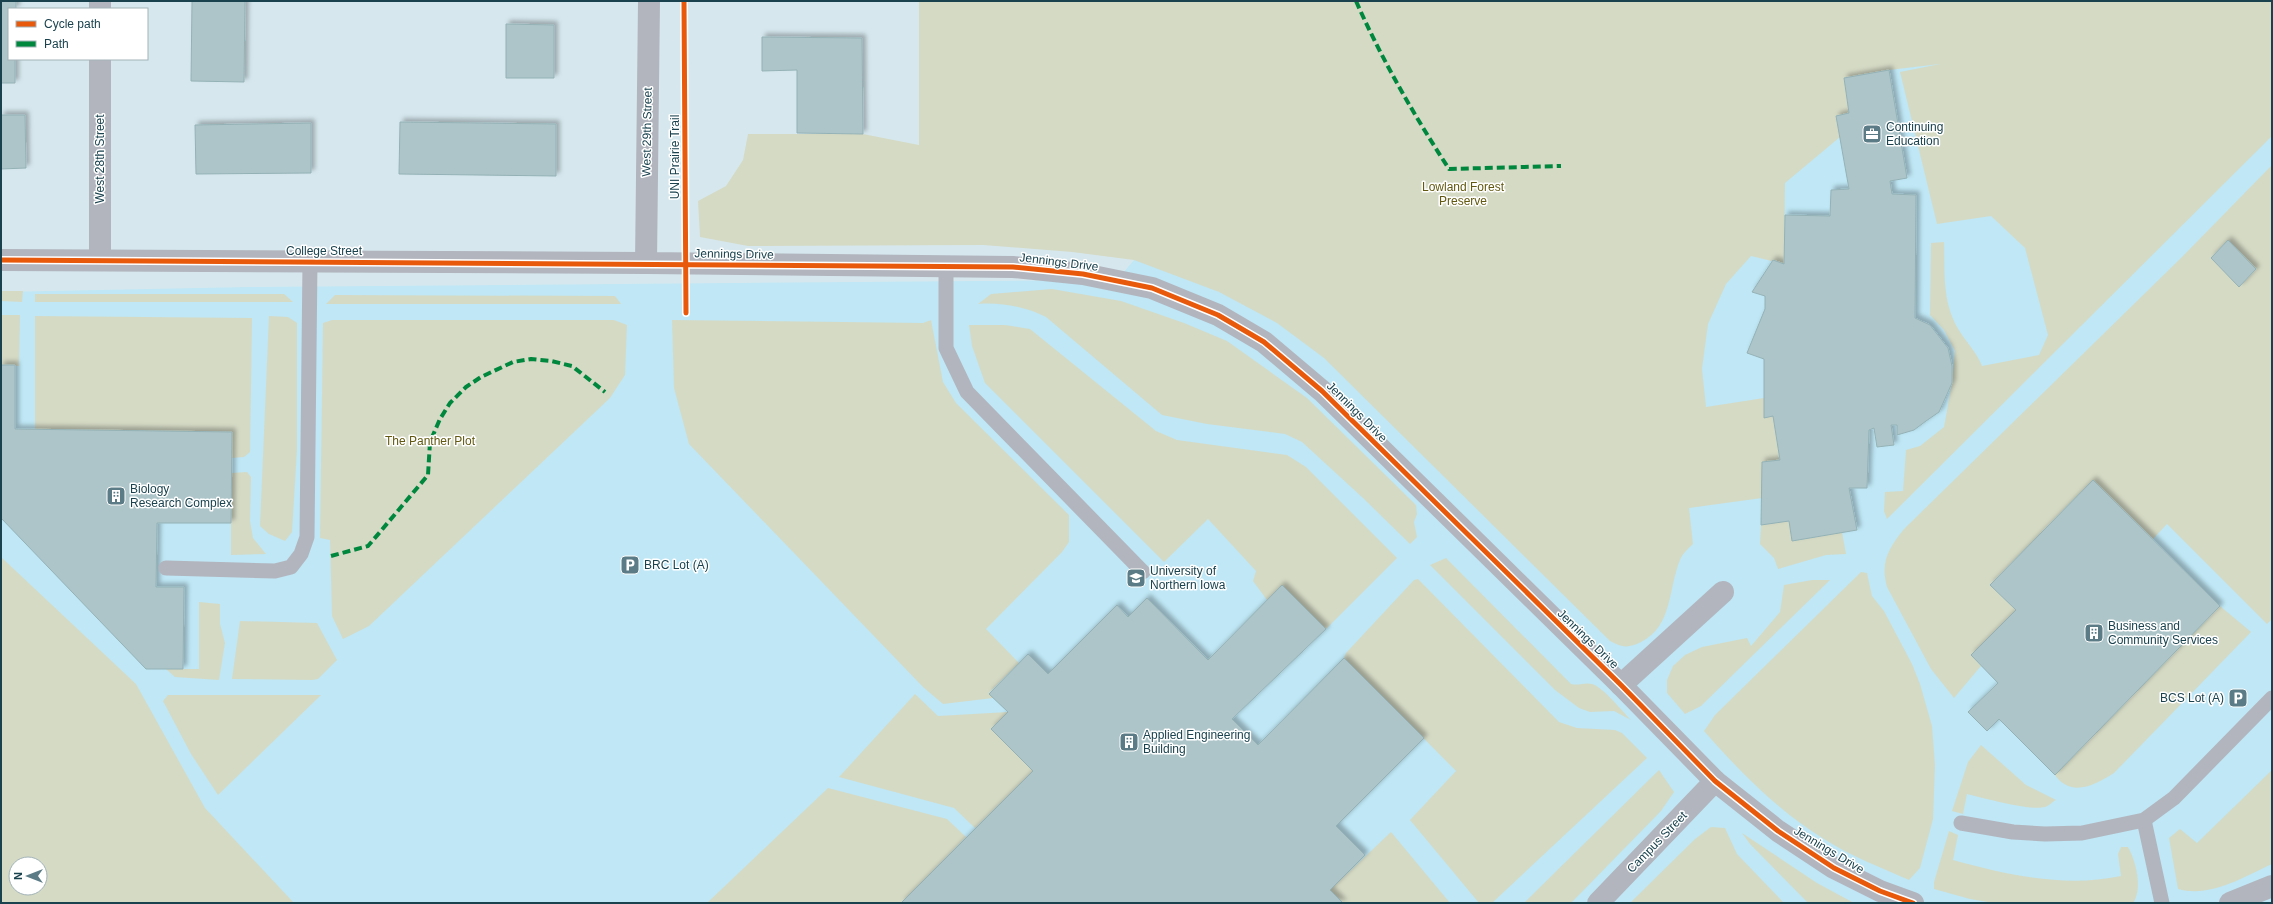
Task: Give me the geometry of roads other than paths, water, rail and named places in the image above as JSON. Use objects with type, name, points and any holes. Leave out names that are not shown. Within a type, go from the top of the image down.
[{"type":"street","name":"West 29th Street","points":[[646,263],[649,1]]},
{"type":"street","name":"West 28th Street","points":[[100,60],[100,260]]},
{"type":"street","name":"College Street","points":[[1,260],[646,263]]},
{"type":"street","name":"Jennings Drive","points":[[646,263],[1013,267],[1083,274],[1152,288],[1218,315],[1264,342],[1322,391],[1455,524],[1621,685],[1715,781],[1778,831],[1834,868],[1880,891],[1913,903]]},
{"type":"street","points":[[1621,685],[1723,592]]},
{"type":"street","name":"Campus Street","points":[[1598,903],[1715,781]]},
{"type":"street","points":[[2230,903],[2272,886]]},
{"type":"lane","points":[[166,568],[275,571],[291,567],[301,554],[307,537],[310,261]]},
{"type":"lane","points":[[946,267],[946,348],[967,392],[1144,572]]},
{"type":"lane","points":[[1961,823],[2014,832],[2045,834],[2082,833],[2144,820],[2174,798],[2272,698]]},
{"type":"lane","points":[[2144,820],[2162,903]]},
{"type":"place","name":"Continuing Education","points":[[1872,134]]},
{"type":"place","name":"Biology Research Complex","points":[[116,496]]},
{"type":"place","name":"BRC Lot (A)","points":[[630,565]]},
{"type":"place","name":"University of Northern Iowa","points":[[1136,578]]},
{"type":"place","name":"Business and Community Services","points":[[2094,633]]},
{"type":"place","name":"BCS Lot (A)","points":[[2238,698]]},
{"type":"place","name":"Applied Engineering Building","points":[[1129,742]]},
{"type":"park label","name":"Lowland Forest Preserve","points":[[1463,194]]},
{"type":"park label","name":"The Panther Plot","points":[[430,441]]}]
